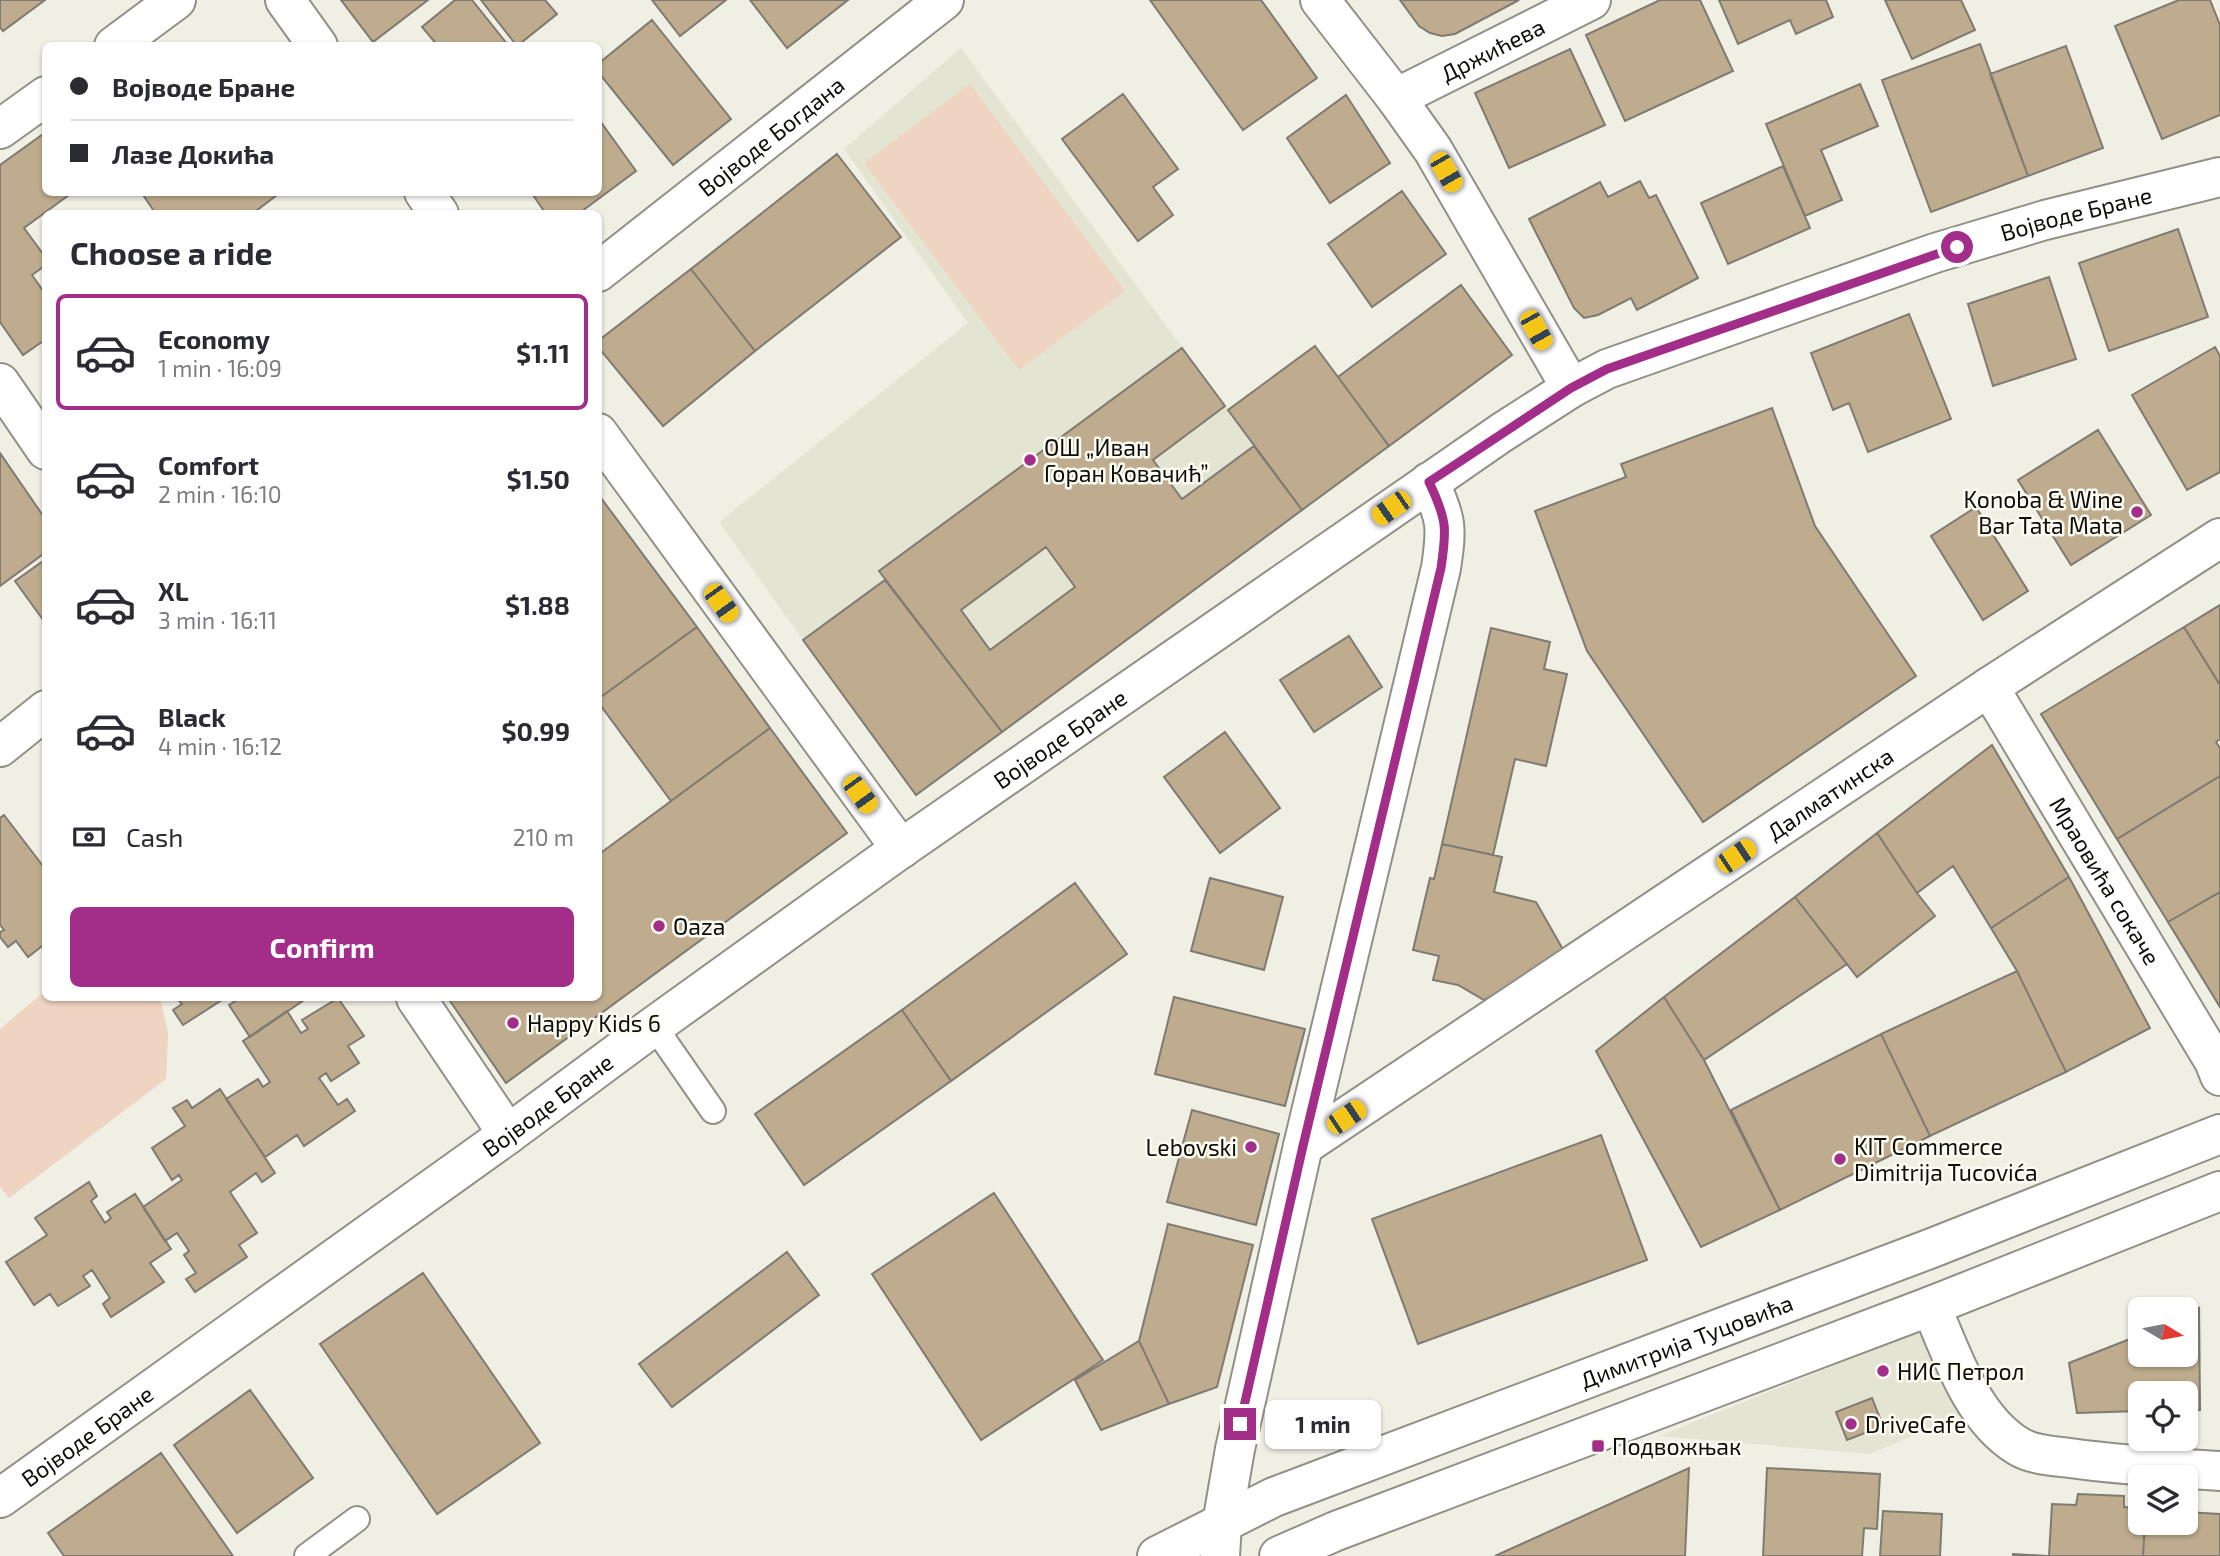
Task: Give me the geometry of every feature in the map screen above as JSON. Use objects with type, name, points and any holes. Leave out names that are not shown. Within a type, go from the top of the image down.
[{"type":"street","points":[[119,42],[176,0]]},
{"type":"street","points":[[285,0],[315,42]]},
{"type":"street","name":"Војводе Богдана","points":[[602,269],[944,0]]},
{"type":"street","points":[[1320,0],[1396,97],[1433,150],[1571,388]]},
{"type":"street","name":"Држићева","points":[[1396,97],[1591,0]]},
{"type":"street","points":[[0,129],[42,99]]},
{"type":"street","name":"Војводе Бране","points":[[0,1499],[901,849],[1429,482],[1571,388],[1607,369],[1935,253],[2045,220],[2220,177]]},
{"type":"street","points":[[0,383],[42,444]]},
{"type":"street","points":[[602,438],[901,849]]},
{"type":"street","points":[[1221,1540],[1235,1449],[1303,1146],[1441,568],[1446,533],[1442,509],[1429,482]]},
{"type":"street","name":"Далматинска","points":[[1303,1146],[1989,687],[2220,538]]},
{"type":"street","name":"Мраовића сокаче","points":[[1989,687],[2214,1060],[2220,1076]]},
{"type":"street","points":[[0,747],[42,713]]},
{"type":"street","points":[[418,1001],[507,1135]]},
{"type":"street","name":"Димитрија Туцовића","points":[[1157,1556],[1221,1540],[1274,1497],[1933,1248],[2220,1134]]},
{"type":"street","points":[[1279,1556],[1336,1531],[1931,1306],[2220,1191]]},
{"type":"street","points":[[2168,1213],[2220,1201]]},
{"type":"street","points":[[1931,1306],[1967,1388],[1990,1420],[2019,1447],[2040,1454],[2088,1461],[2220,1471]]},
{"type":"lane","points":[[654,1026],[713,1111]]},
{"type":"lane","points":[[307,1556],[358,1519]]},
{"type":"shaded area","name":"ОШ „Иван Горан Ковачић”","points":[[961,48],[1302,510],[916,795],[719,522],[968,323],[844,149]]},
{"type":"shaded area","points":[[970,84],[1125,291],[1019,370],[864,163]]},
{"type":"shaded area","points":[[42,994],[42,1001],[161,1001],[168,1032],[166,1079],[9,1198],[0,1187],[0,1029]]},
{"type":"shaded area","name":"НИС Петрол","points":[[1925,1329],[1965,1413],[1870,1454],[1659,1436]]},
{"type":"building","points":[[0,0],[45,0],[3,31],[0,27]]},
{"type":"building","points":[[341,0],[428,0],[373,42]]},
{"type":"building","points":[[455,0],[472,0],[506,42],[435,42],[422,27]]},
{"type":"building","points":[[481,0],[545,0],[557,14],[522,42],[514,42]]},
{"type":"building","points":[[652,0],[726,0],[680,36]]},
{"type":"building","points":[[750,0],[848,0],[787,48]]},
{"type":"building","points":[[1150,0],[1261,0],[1317,78],[1243,130]]},
{"type":"building","points":[[1400,0],[1519,0],[1455,34],[1442,36],[1419,26]]},
{"type":"building","points":[[1660,0],[1700,0],[1733,71],[1625,121],[1586,35]]},
{"type":"building","points":[[1719,0],[1826,0],[1833,17],[1796,34],[1790,20],[1738,44]]},
{"type":"building","points":[[1885,0],[1961,0],[1975,30],[1912,59]]},
{"type":"building","points":[[2179,0],[2210,0],[2220,25],[2220,115],[2162,139],[2115,26]]},
{"type":"building","points":[[652,20],[731,119],[673,165],[602,77],[602,61]]},
{"type":"building","points":[[1980,44],[2028,176],[1931,212],[1882,80]]},
{"type":"building","points":[[2066,46],[2103,148],[2028,176],[1990,74]]},
{"type":"building","points":[[1570,49],[1605,125],[1509,168],[1475,93]]},
{"type":"building","points":[[1860,84],[1878,126],[1821,150],[1842,200],[1805,216],[1766,124]]},
{"type":"building","points":[[1123,94],[1178,169],[1153,187],[1173,215],[1138,241],[1062,139]]},
{"type":"building","points":[[1346,95],[1390,163],[1330,203],[1287,138]]},
{"type":"building","points":[[602,124],[636,171],[583,210],[543,210],[534,196],[602,196]]},
{"type":"building","points":[[42,135],[42,196],[68,196],[48,210],[42,210],[42,215],[24,228],[42,253],[42,268],[32,275],[42,289],[42,342],[23,355],[0,322],[0,165]]},
{"type":"building","points":[[837,154],[901,237],[755,351],[691,269]]},
{"type":"building","points":[[1783,166],[1810,228],[1728,264],[1701,203]]},
{"type":"building","points":[[1640,181],[1649,198],[1656,195],[1698,278],[1637,310],[1631,298],[1598,315],[1584,318],[1574,308],[1529,219],[1600,182],[1608,197]]},
{"type":"building","points":[[1402,191],[1446,254],[1372,307],[1328,244]]},
{"type":"building","points":[[144,196],[276,196],[257,210],[153,210]]},
{"type":"building","points":[[2178,229],[2208,317],[2109,351],[2079,263]]},
{"type":"building","points":[[691,269],[755,351],[663,426],[602,352],[602,338]]},
{"type":"building","points":[[2049,277],[2076,359],[1993,386],[1968,304]]},
{"type":"building","points":[[1461,285],[1512,355],[1389,446],[1338,377]]},
{"type":"building","points":[[1909,314],[1951,419],[1868,452],[1849,403],[1833,410],[1811,353]]},
{"type":"building","points":[[1315,346],[1389,446],[1302,510],[1228,410]]},
{"type":"building","points":[[2215,347],[2220,356],[2220,472],[2187,490],[2132,395]]},
{"type":"building","points":[[1182,348],[1225,406],[1153,460],[1182,499],[1254,446],[1302,510],[1002,732],[879,571]],"holes":[[[1046,547],[1075,587],[990,650],[961,610]]]},
{"type":"building","points":[[1772,408],[1815,526],[1916,676],[1703,822],[1587,651],[1535,511],[1626,477],[1621,464]]},
{"type":"building","points":[[2098,430],[2151,515],[2071,565],[2018,480]]},
{"type":"building","points":[[0,453],[42,514],[42,555],[0,586]]},
{"type":"building","points":[[602,499],[697,627],[602,696]]},
{"type":"building","points":[[1976,507],[2028,591],[1983,620],[1931,536]]},
{"type":"building","points":[[42,562],[42,618],[15,581]]},
{"type":"building","points":[[885,580],[1002,732],[916,795],[803,640]]},
{"type":"building","points":[[2220,605],[2220,685],[2184,627]]},
{"type":"building","points":[[697,627],[770,728],[671,801],[602,707],[602,696]]},
{"type":"building","points":[[2184,627],[2220,685],[2220,739],[2216,742],[2220,748],[2220,776],[2117,839],[2041,714]]},
{"type":"building","points":[[1491,628],[1550,642],[1544,669],[1567,674],[1546,766],[1515,759],[1493,855],[1442,844]]},
{"type":"building","points":[[1349,636],[1382,687],[1314,732],[1280,680]]},
{"type":"building","name":"Oaza","points":[[770,728],[847,833],[506,1083],[450,1001],[602,1001],[602,852]]},
{"type":"building","points":[[1225,732],[1280,808],[1220,853],[1164,777]]},
{"type":"building","points":[[1992,745],[2069,877],[1991,928],[1953,866],[1917,893],[1877,833]]},
{"type":"building","points":[[2220,776],[2220,892],[2168,922],[2117,839]]},
{"type":"building","points":[[4,815],[42,865],[42,946],[28,957],[16,941],[8,947],[0,937],[0,932],[4,930],[0,925],[0,818]]},
{"type":"building","points":[[1877,833],[1935,916],[1857,977],[1795,897]]},
{"type":"building","points":[[1442,844],[1502,857],[1494,892],[1536,902],[1565,953],[1484,1000],[1458,985],[1433,980],[1439,956],[1413,950],[1430,878],[1434,879]]},
{"type":"building","points":[[2069,877],[2150,1028],[2066,1072],[2017,971],[1991,928]]},
{"type":"building","points":[[1210,878],[1283,897],[1264,970],[1191,951]]},
{"type":"building","points":[[1075,883],[1127,954],[951,1081],[902,1010]]},
{"type":"building","points":[[2220,892],[2220,1007],[2168,922]]},
{"type":"building","points":[[1795,897],[1847,964],[1704,1060],[1664,997]]},
{"type":"building","points":[[2017,971],[2066,1072],[1930,1136],[1881,1034]]},
{"type":"building","points":[[1174,997],[1305,1029],[1285,1106],[1155,1074]]},
{"type":"building","points":[[1664,997],[1704,1060],[1780,1210],[1701,1247],[1596,1051]]},
{"type":"building","points":[[180,1001],[220,1001],[183,1025],[173,1010],[182,1004]]},
{"type":"building","points":[[235,1001],[303,1001],[250,1037],[229,1005]]},
{"type":"building","points":[[333,1001],[340,1001],[364,1036],[348,1046],[359,1063],[331,1081],[326,1073],[319,1078],[338,1105],[347,1099],[355,1111],[304,1146],[297,1135],[265,1157],[226,1099],[258,1079],[263,1087],[270,1082],[243,1041],[287,1011],[301,1033],[308,1029],[302,1020]]},
{"type":"building","points":[[902,1010],[951,1081],[804,1185],[755,1114]]},
{"type":"building","points":[[1881,1034],[1930,1136],[1780,1210],[1731,1110]]},
{"type":"building","points":[[220,1089],[275,1173],[262,1182],[256,1173],[230,1192],[257,1233],[239,1245],[247,1257],[195,1292],[186,1279],[196,1273],[184,1255],[189,1251],[177,1233],[165,1241],[143,1207],[182,1180],[179,1175],[172,1180],[152,1148],[185,1126],[173,1108],[187,1100],[192,1108]]},
{"type":"building","points":[[1192,1110],[1279,1134],[1256,1225],[1167,1202]]},
{"type":"building","points":[[1601,1135],[1647,1260],[1418,1344],[1372,1219]]},
{"type":"building","points":[[89,1182],[97,1196],[91,1201],[105,1223],[111,1218],[107,1212],[135,1194],[171,1249],[150,1263],[164,1282],[111,1317],[103,1304],[110,1298],[92,1270],[83,1276],[90,1286],[58,1306],[50,1294],[34,1305],[6,1262],[47,1235],[35,1218]]},
{"type":"building","points":[[994,1193],[1103,1360],[981,1440],[872,1274]]},
{"type":"building","points":[[1168,1224],[1253,1245],[1217,1387],[1169,1404],[1139,1341]]},
{"type":"building","points":[[787,1252],[819,1295],[672,1407],[639,1364]]},
{"type":"building","points":[[423,1273],[540,1443],[437,1514],[320,1344]]},
{"type":"building","points":[[2198,1309],[2200,1410],[2198,1381],[2128,1381],[2128,1411],[2077,1413],[2069,1363],[2128,1340],[2128,1367],[2198,1367]]},
{"type":"building","points":[[1139,1341],[1169,1404],[1101,1430],[1075,1380]]},
{"type":"building","points":[[250,1390],[313,1478],[237,1533],[174,1445]]},
{"type":"building","points":[[1872,1398],[1883,1426],[1847,1440],[1836,1412]]},
{"type":"building","points":[[161,1453],[233,1556],[64,1556],[48,1533]]},
{"type":"building","points":[[1689,1468],[1685,1556],[1495,1556]]},
{"type":"building","points":[[1767,1468],[1880,1474],[1877,1529],[1864,1528],[1862,1556],[1763,1556]]},
{"type":"building","points":[[2078,1494],[2124,1496],[2124,1507],[2128,1507],[2128,1535],[2144,1535],[2143,1556],[2049,1556],[2052,1504],[2076,1505]]},
{"type":"building","points":[[1883,1511],[1942,1514],[1940,1556],[1880,1556]]},
{"type":"building","points":[[2198,1513],[2220,1514],[2220,1556],[2143,1556],[2144,1535],[2198,1535]]},
{"type":"building","points":[[2013,1554],[2048,1556],[2013,1556]]},
{"type":"place","name":"ОШ „Иван Горан Ковачић”","points":[[1030,460]]},
{"type":"place","name":"Konoba & Wine Bar Tata Mata","points":[[2137,512]]},
{"type":"place","name":"Oaza","points":[[659,926]]},
{"type":"place","name":"Happy Kids 6","points":[[513,1023]]},
{"type":"place","name":"Lebovski","points":[[1251,1147]]},
{"type":"place","name":"KIT Commerce Dimitrija Tucovića","points":[[1840,1159]]},
{"type":"place","name":"НИС Петрол","points":[[1883,1371]]},
{"type":"place","name":"DriveCafe","points":[[1851,1424]]},
{"type":"place","name":"Подвожњак","points":[[1598,1446]]},
{"type":"route","points":[[1240,1424],[1303,1146],[1441,568],[1446,533],[1442,509],[1429,482],[1571,388],[1607,369],[1957,247]]}]
